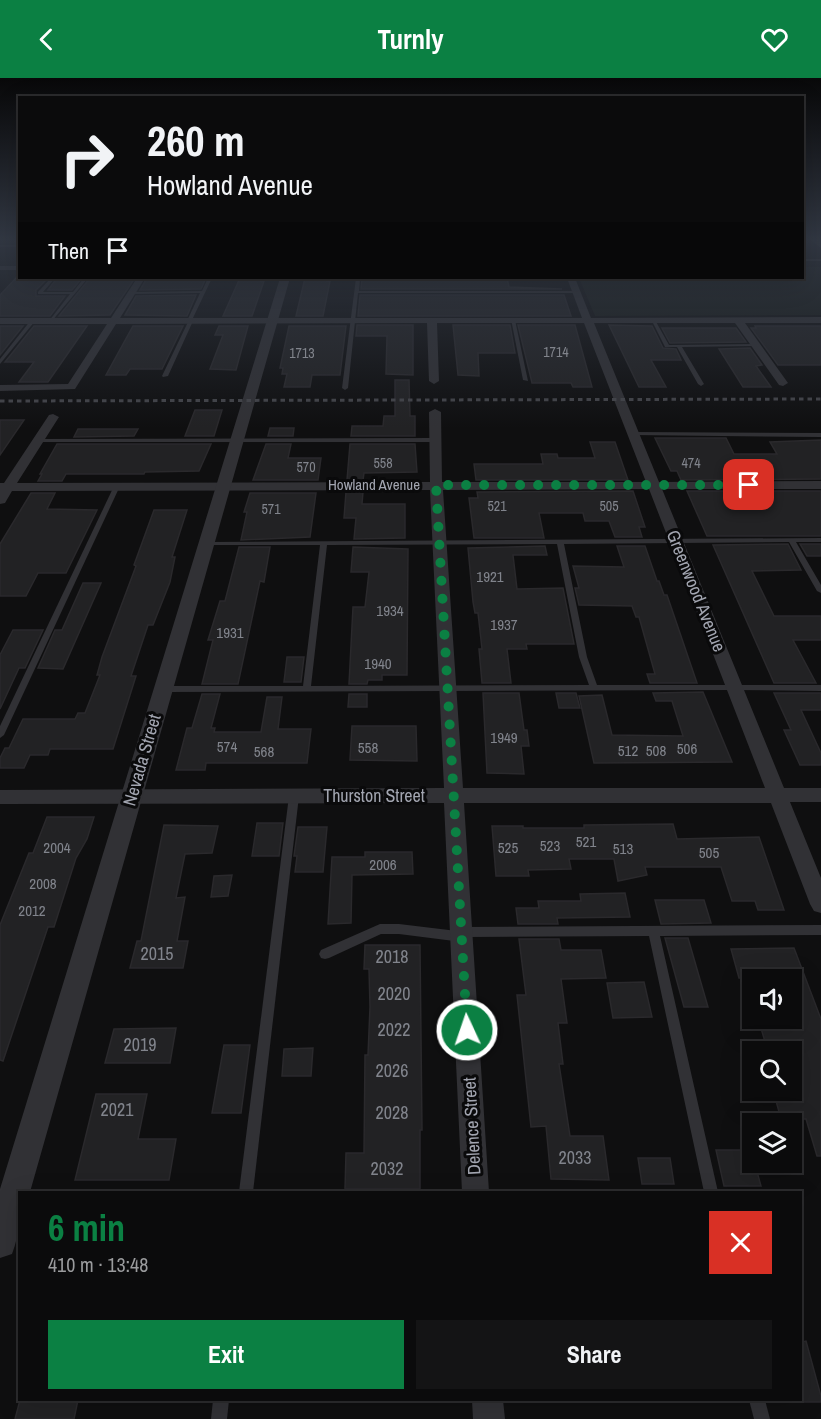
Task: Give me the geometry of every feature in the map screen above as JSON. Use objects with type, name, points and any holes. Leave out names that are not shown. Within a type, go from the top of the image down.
[{"type":"street","points":[[0,388],[71,387],[126,303]]},
{"type":"street","name":"Nevada Street","points":[[0,1242],[278,303]]},
{"type":"street","name":"Greenwood Avenue","points":[[581,303],[821,904]]},
{"type":"street","points":[[432,320],[434,381]]},
{"type":"street","points":[[738,320],[783,383]]},
{"type":"street","points":[[0,321],[821,320]]},
{"type":"street","name":"Delence Street","points":[[435,412],[436,485],[476,1191]]},
{"type":"street","points":[[0,500],[4,487],[53,417]]},
{"type":"street","name":"Howland Avenue","points":[[4,487],[821,485]]},
{"type":"street","name":"Thurston Street","points":[[0,797],[821,795]]},
{"type":"street","points":[[488,1401],[489,1419]]},
{"type":"lane","points":[[51,321],[66,303]]},
{"type":"lane","points":[[165,376],[198,303]]},
{"type":"lane","points":[[345,388],[355,303]]},
{"type":"lane","points":[[513,320],[526,380]]},
{"type":"lane","points":[[653,320],[667,346],[756,345]]},
{"type":"lane","points":[[0,362],[33,321]]},
{"type":"lane","points":[[679,346],[701,384]]},
{"type":"lane","points":[[634,434],[821,435]]},
{"type":"lane","points":[[38,441],[435,440]]},
{"type":"lane","points":[[0,735],[117,486]]},
{"type":"lane","points":[[206,543],[677,543],[821,540]]},
{"type":"lane","points":[[792,541],[821,591]]},
{"type":"lane","points":[[560,542],[583,657],[594,688]]},
{"type":"lane","points":[[307,688],[324,543]]},
{"type":"lane","points":[[163,689],[821,688]]},
{"type":"lane","points":[[246,1191],[294,796]]},
{"type":"lane","points":[[325,954],[380,929],[462,935],[821,930]]},
{"type":"lane","points":[[653,931],[711,1191]]},
{"type":"lane","points":[[219,1419],[221,1401]]},
{"type":"lane","points":[[757,1401],[762,1419]]},
{"type":"shaded area","points":[[589,303],[821,303],[821,315],[595,316]]},
{"type":"building","points":[[0,303],[60,303],[50,316],[0,316]]},
{"type":"building","points":[[70,303],[118,303],[110,315],[59,316]]},
{"type":"building","points":[[132,303],[193,303],[187,316],[125,315]]},
{"type":"building","points":[[229,303],[257,303],[252,316],[223,316]]},
{"type":"building","points":[[299,303],[326,303],[323,316],[296,316]]},
{"type":"building","points":[[359,303],[567,303],[571,316],[358,316]]},
{"type":"building","points":[[357,325],[413,325],[413,375],[386,374],[387,336],[356,336]]},
{"type":"building","points":[[453,325],[510,325],[515,353],[478,353],[479,376],[458,375]]},
{"type":"building","points":[[518,325],[575,325],[592,387],[573,387],[571,383],[532,383]]},
{"type":"building","points":[[609,325],[652,326],[663,348],[676,349],[681,360],[651,360],[666,387],[639,387]]},
{"type":"building","points":[[0,326],[23,326],[0,355]]},
{"type":"building","points":[[34,326],[87,326],[48,382],[19,382],[34,362],[5,362]]},
{"type":"building","points":[[133,326],[183,326],[162,369],[130,369],[126,375],[106,375]]},
{"type":"building","points":[[219,326],[248,326],[236,370],[210,369],[223,335],[215,335]]},
{"type":"building","points":[[289,326],[346,326],[340,375],[312,375],[310,387],[284,387],[287,374],[282,374],[283,368],[280,368]]},
{"type":"building","points":[[755,326],[821,326],[821,365],[778,365],[751,328],[756,328]]},
{"type":"building","points":[[662,328],[736,328],[746,342],[670,343]]},
{"type":"building","points":[[750,348],[762,365],[756,366],[771,387],[743,387],[719,349]]},
{"type":"building","points":[[395,380],[409,380],[410,416],[415,416],[415,436],[351,436],[352,426],[383,426],[384,416],[395,416]]},
{"type":"building","points":[[195,410],[222,410],[214,436],[185,436]]},
{"type":"building","points":[[0,420],[24,420],[0,455]]},
{"type":"building","points":[[270,428],[294,428],[293,436],[268,436]]},
{"type":"building","points":[[78,429],[138,429],[134,436],[74,437]]},
{"type":"building","points":[[655,438],[726,438],[734,454],[777,454],[770,442],[821,440],[821,479],[681,480],[677,471],[671,471]]},
{"type":"building","points":[[590,442],[615,442],[628,480],[476,480],[474,464],[543,464],[541,454],[557,454],[558,458],[595,458]]},
{"type":"building","points":[[57,444],[211,444],[199,471],[66,474],[62,481],[38,481]]},
{"type":"building","points":[[266,444],[291,444],[288,458],[321,458],[318,480],[253,480]]},
{"type":"building","points":[[350,444],[415,444],[417,472],[364,473],[363,480],[347,480]]},
{"type":"building","points":[[633,491],[645,527],[639,527],[642,537],[615,537],[609,521],[585,521],[583,513],[539,513],[544,538],[474,538],[469,498],[478,498],[477,492]]},
{"type":"building","points":[[687,491],[821,491],[821,536],[707,536]]},
{"type":"building","points":[[346,492],[363,492],[362,504],[405,504],[405,538],[354,539],[356,518],[344,518]]},
{"type":"building","points":[[31,493],[55,493],[47,509],[97,510],[66,573],[38,573],[26,596],[0,596],[0,544]]},
{"type":"building","points":[[250,493],[316,493],[310,537],[241,540],[247,512],[244,512]]},
{"type":"building","points":[[154,510],[187,510],[172,557],[175,557],[170,582],[153,625],[148,625],[131,676],[136,676],[113,749],[50,749],[48,755],[30,755],[24,768],[0,768],[0,758],[5,748],[9,748],[23,719],[75,719],[78,713],[85,713],[100,675],[97,675],[102,657]]},
{"type":"building","points":[[788,544],[801,570],[752,571],[774,616],[821,616],[821,640],[793,640],[816,683],[774,683],[713,545]]},
{"type":"building","points":[[800,544],[821,544],[821,556],[807,556]]},
{"type":"building","points":[[545,546],[547,555],[513,555],[517,589],[563,588],[574,644],[526,644],[527,649],[507,649],[511,683],[482,683],[479,649],[482,649],[478,613],[475,613],[473,602],[468,548]]},
{"type":"building","points":[[617,546],[645,546],[657,581],[664,595],[667,595],[697,683],[650,683],[647,674],[655,674],[639,617],[636,617],[632,606],[579,605],[575,588],[579,588],[573,566],[624,567]]},
{"type":"building","points":[[239,547],[270,547],[264,582],[260,581],[238,684],[202,684],[213,640],[208,640],[220,601],[225,601]]},
{"type":"building","points":[[353,547],[408,549],[407,675],[382,675],[382,680],[368,680],[367,684],[349,684],[353,607],[365,607],[369,572],[351,572]]},
{"type":"building","points":[[83,583],[101,583],[63,669],[38,668],[55,630],[62,630]]},
{"type":"building","points":[[13,630],[43,630],[25,668],[19,668],[0,709],[0,655]]},
{"type":"building","points":[[287,657],[304,657],[301,682],[284,682]]},
{"type":"building","points":[[703,692],[732,762],[594,763],[579,696],[602,695],[612,735],[683,736],[672,701],[656,701],[653,693]]},
{"type":"building","points":[[483,693],[519,693],[524,730],[527,730],[529,746],[521,746],[524,774],[487,773]]},
{"type":"building","points":[[556,693],[576,693],[580,708],[559,708]]},
{"type":"building","points":[[774,693],[821,693],[821,710],[801,710],[821,753],[821,765],[800,765],[784,730],[791,730]]},
{"type":"building","points":[[202,694],[220,694],[211,728],[215,728],[214,732],[261,732],[267,697],[282,697],[278,729],[311,729],[307,763],[206,763],[205,770],[176,770],[187,728],[192,728]]},
{"type":"building","points":[[349,694],[367,694],[367,707],[348,707]]},
{"type":"building","points":[[352,726],[416,726],[417,761],[350,760]]},
{"type":"building","points":[[47,817],[94,817],[87,839],[76,858],[54,927],[48,927],[3,1061],[0,1060],[0,925],[29,853],[33,853]]},
{"type":"building","points":[[257,823],[283,823],[279,856],[252,856]]},
{"type":"building","points":[[673,824],[677,839],[759,837],[784,910],[758,910],[755,901],[732,901],[721,867],[645,867],[647,875],[618,881],[614,859],[569,859],[571,869],[528,870],[529,876],[496,876],[492,826],[584,828],[584,825]]},
{"type":"building","points":[[164,825],[218,826],[212,853],[185,854],[176,898],[185,897],[177,941],[188,941],[183,968],[130,968],[137,941],[141,941]]},
{"type":"building","points":[[298,827],[327,827],[323,872],[295,872],[297,856],[294,856]]},
{"type":"building","points":[[365,852],[412,852],[413,874],[352,875],[351,923],[328,924],[332,857],[365,857]]},
{"type":"building","points":[[232,875],[228,896],[211,897],[214,876]]},
{"type":"building","points":[[625,893],[630,917],[557,918],[558,924],[518,924],[516,908],[539,908],[538,901],[581,901],[580,894]]},
{"type":"building","points":[[655,900],[704,900],[711,923],[661,924]]},
{"type":"building","points":[[665,938],[688,938],[708,1007],[684,1007]]},
{"type":"building","points":[[519,939],[559,939],[561,950],[601,950],[606,978],[561,979],[567,1023],[558,1023],[563,1064],[559,1064],[570,1136],[603,1136],[609,1180],[551,1179],[546,1126],[531,1127],[517,995],[526,995]]},
{"type":"building","points":[[365,945],[420,945],[422,1130],[420,1130],[420,1189],[345,1189],[346,1153],[364,1153],[365,1055],[368,1055],[370,1007],[369,969],[364,969]]},
{"type":"building","points":[[794,948],[802,969],[742,969],[742,978],[739,978],[731,949]]},
{"type":"building","points":[[802,969],[821,1019],[821,1156],[817,1156],[806,1119],[802,1119],[802,1113],[779,1113],[776,1101],[802,1101],[802,1041],[765,1041],[761,1029],[802,1029]]},
{"type":"building","points":[[644,982],[652,1017],[613,1018],[607,983]]},
{"type":"building","points":[[176,1028],[170,1063],[105,1063],[114,1029]]},
{"type":"building","points":[[224,1045],[250,1045],[241,1113],[212,1113]]},
{"type":"building","points":[[313,1048],[311,1076],[282,1076],[284,1049]]},
{"type":"building","points":[[96,1094],[147,1094],[138,1139],[176,1139],[169,1180],[75,1180]]},
{"type":"building","points":[[716,1150],[742,1150],[742,1173],[757,1173],[761,1186],[724,1186]]},
{"type":"building","points":[[638,1158],[670,1158],[674,1184],[642,1184]]},
{"type":"building","points":[[806,1341],[821,1402],[801,1402],[802,1342]]},
{"type":"building","points":[[20,1401],[78,1401],[74,1419],[15,1419]]},
{"type":"railway","points":[[0,401],[821,399]]},
{"type":"route","points":[[467,1030],[436,485],[749,485]]}]
